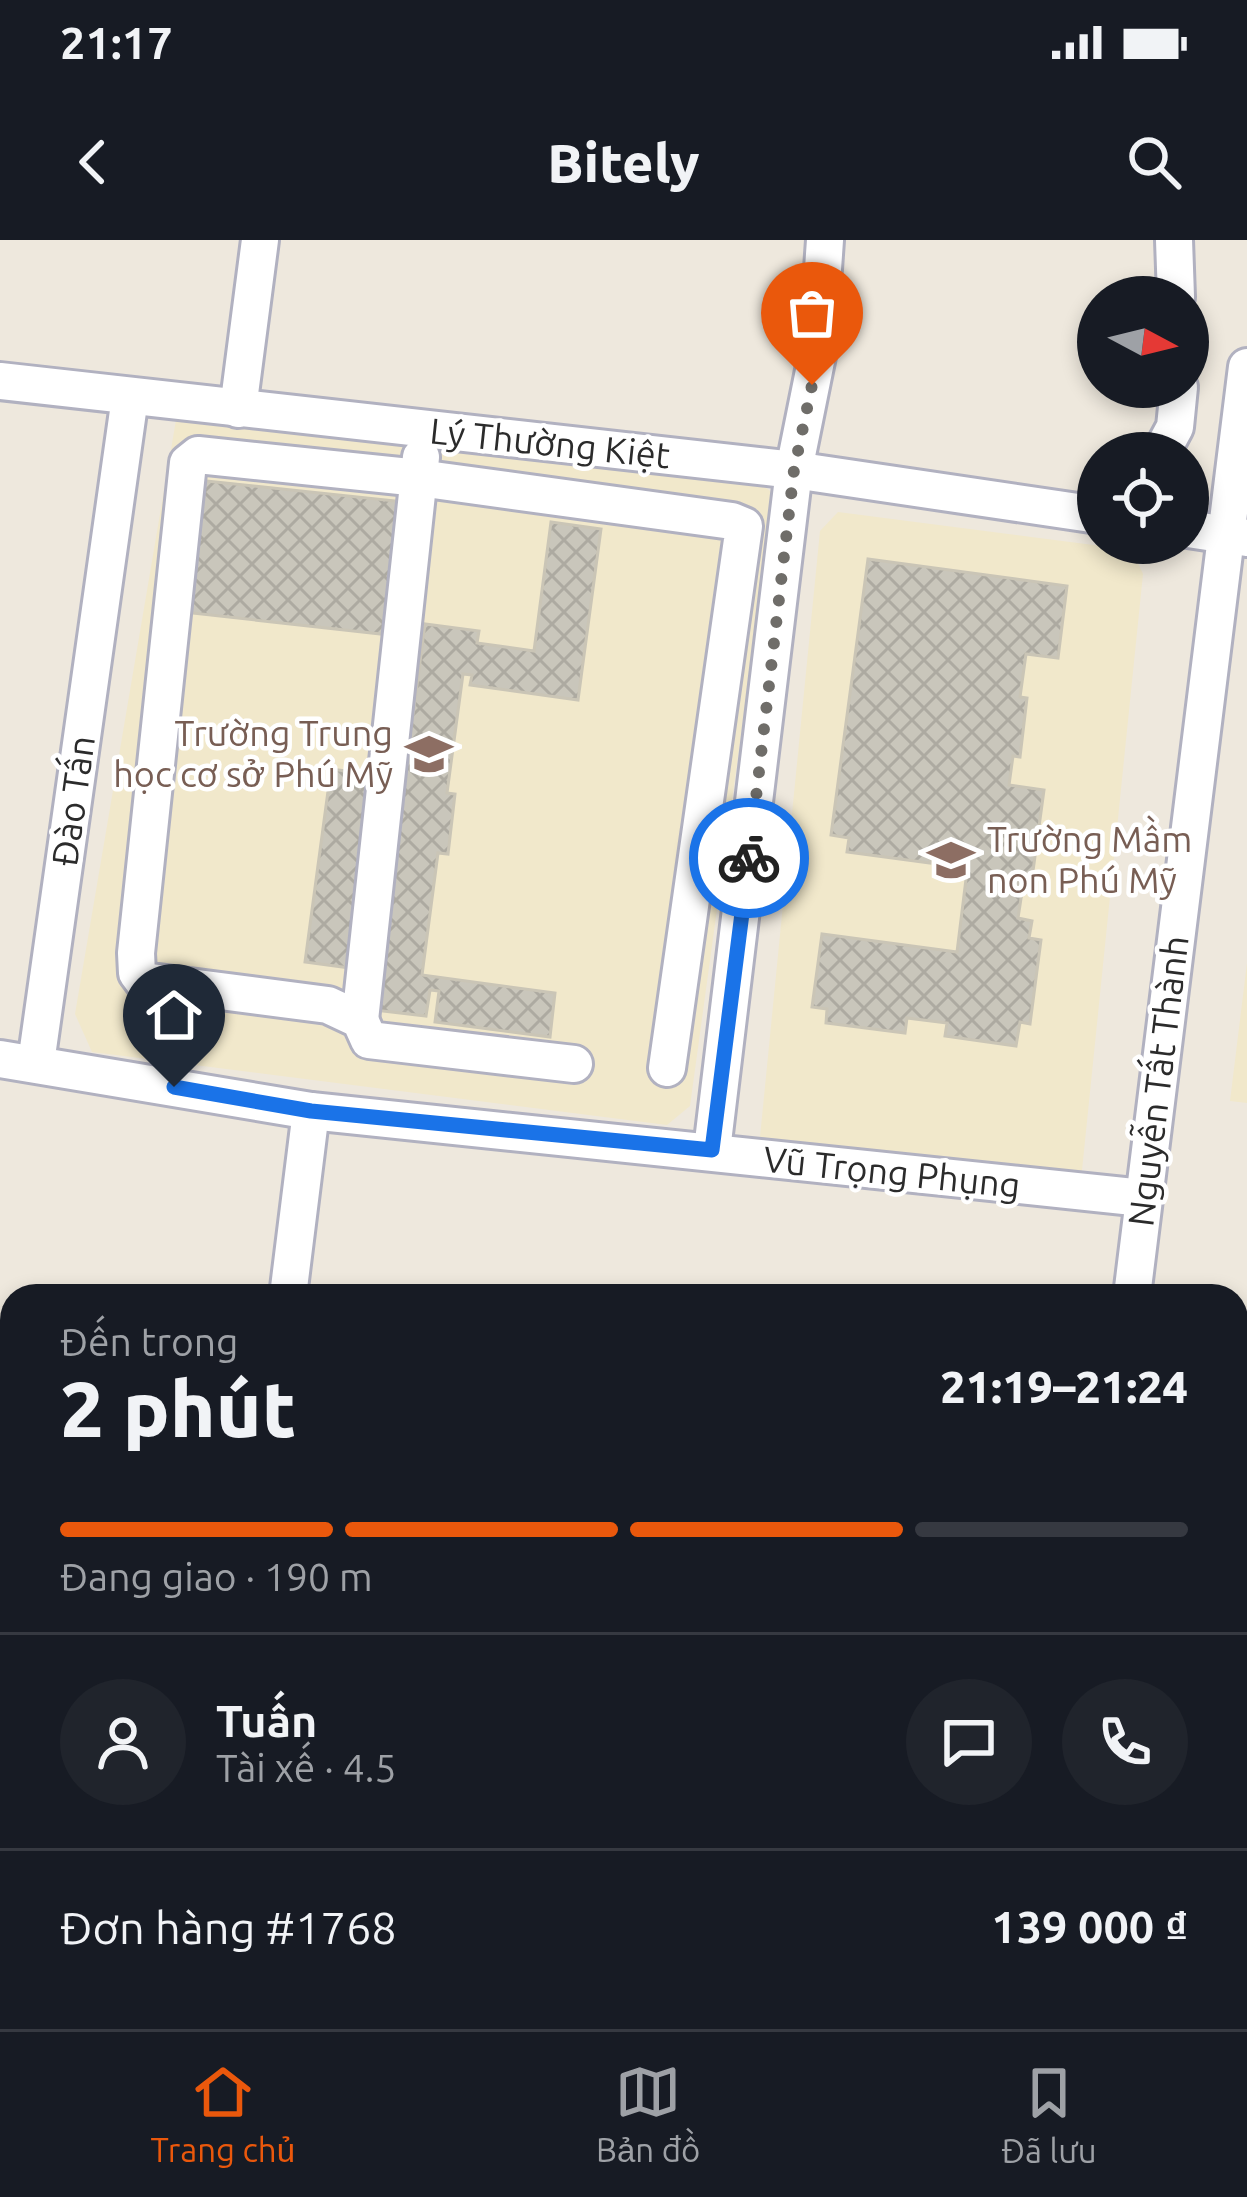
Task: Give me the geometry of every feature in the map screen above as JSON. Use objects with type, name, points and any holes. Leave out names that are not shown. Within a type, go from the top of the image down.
[{"type":"street","points":[[238,409],[260,240]]},
{"type":"street","points":[[712,1150],[794,470],[817,356],[825,240]]},
{"type":"street","points":[[1174,240],[1175,276]]},
{"type":"street","name":"Nguyễn Tất Thành","points":[[1133,1284],[1236,537],[1247,367]]},
{"type":"street","name":"Lý Thường Kiệt","points":[[0,381],[794,470],[1077,512]]},
{"type":"street","name":"Đào Tấn","points":[[18,1061],[130,397]]},
{"type":"street","points":[[425,430],[359,1020],[369,1040],[574,1064]]},
{"type":"street","points":[[359,1020],[328,1005],[143,981],[137,973],[188,463],[198,455],[418,478],[732,520],[744,526],[667,1068]]},
{"type":"street","name":"Vũ Trọng Phụng","points":[[18,1061],[311,1111],[1143,1198]]},
{"type":"street","points":[[289,1284],[311,1111]]},
{"type":"shaded area","name":"Trường Trung học cơ sở Phú Mỹ","points":[[194,413],[756,480],[774,494],[690,1106],[667,1125],[92,1052],[75,1014],[176,420]]},
{"type":"shaded area","name":"Trường Mầm non Phú Mỹ","points":[[838,512],[1077,543],[1077,564],[1138,564],[1143,574],[1081,1180],[759,1147],[820,531]]},
{"type":"shaded area","points":[[1247,963],[1247,1103],[1230,1101]]},
{"type":"building","points":[[197,480],[405,502],[390,635],[183,612]]},
{"type":"building","points":[[551,522],[601,529],[578,700],[470,685],[472,675],[463,674],[447,793],[455,794],[448,854],[438,853],[422,975],[555,993],[550,1037],[435,1022],[439,991],[430,990],[426,1016],[374,1010],[425,624],[479,631],[477,643],[534,651]]},
{"type":"building","points":[[868,559],[1067,586],[1058,658],[1026,654],[1020,757],[1013,756],[1009,785],[1044,790],[1030,893],[1022,892],[1018,918],[1032,921],[1029,938],[1041,940],[1030,1024],[1020,1022],[1016,1046],[945,1036],[947,1023],[907,1018],[905,1033],[826,1023],[827,1009],[812,1007],[822,934],[957,952],[969,855],[931,851],[930,863],[847,852],[849,838],[831,835]]},
{"type":"building","points":[[331,769],[376,775],[350,968],[305,962]]},
{"type":"way so far","points":[[749,858],[794,470],[812,385]]},
{"type":"place","name":"Trường Trung học cơ sở Phú Mỹ","points":[[429,754]]},
{"type":"place","name":"Trường Mầm non Phú Mỹ","points":[[951,860]]},
{"type":"route","points":[[174,1087],[311,1111],[712,1150],[749,858]]}]
